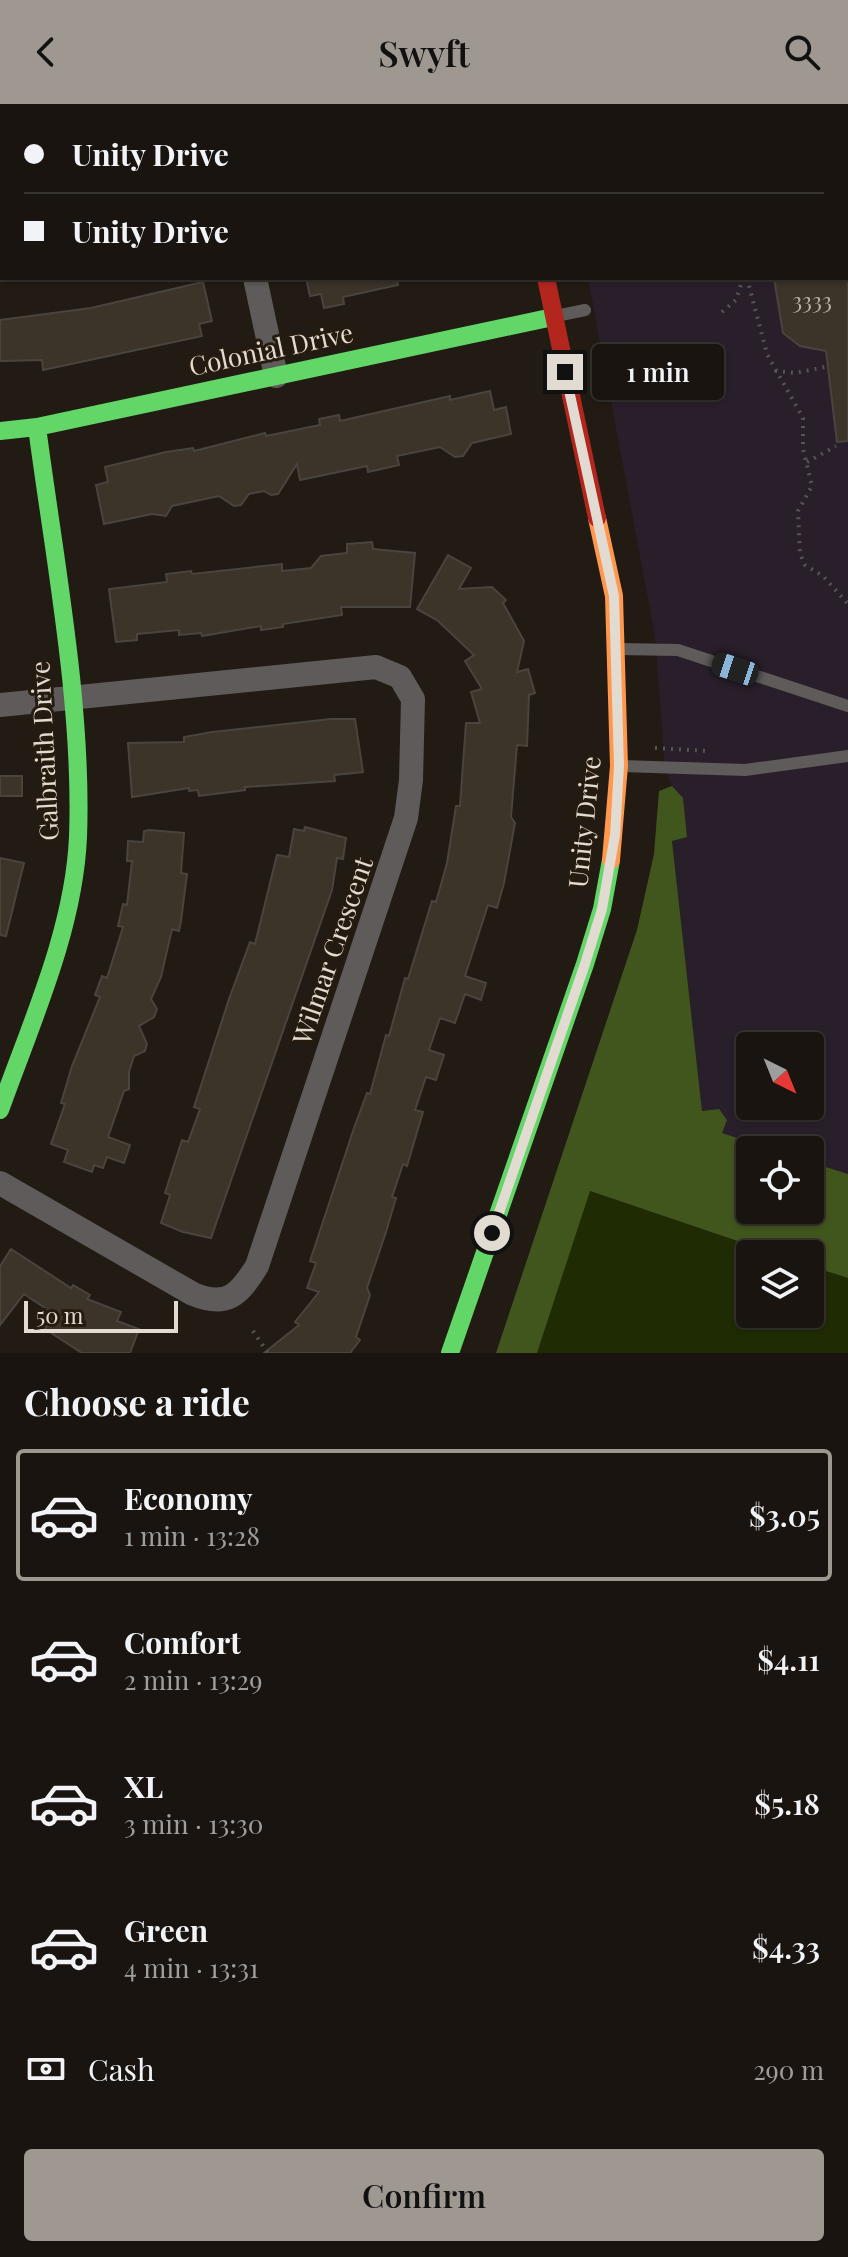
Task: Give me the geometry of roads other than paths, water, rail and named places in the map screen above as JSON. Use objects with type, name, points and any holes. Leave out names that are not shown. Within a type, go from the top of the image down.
[{"type":"street","points":[[255,280],[276,376]]},
{"type":"street","name":"Unity Drive","points":[[450,1353],[602,909],[615,835],[619,766],[614,596],[546,280]]},
{"type":"street","name":"Colonial Drive","points":[[0,431],[37,427],[553,317]]},
{"type":"street","name":"Galbraith Drive","points":[[0,1110],[8,1062],[55,953],[73,876],[78,798],[72,697],[37,427]]},
{"type":"street","name":"Wilmar Crescent","points":[[0,1183],[193,1294],[211,1301],[230,1298],[245,1285],[257,1266],[406,818],[411,780],[413,699],[400,677],[390,670],[376,667],[72,697]]},
{"type":"street","points":[[0,705],[72,697]]},
{"type":"lane","points":[[553,317],[585,310]]},
{"type":"lane","points":[[615,649],[678,650],[848,706]]},
{"type":"lane","points":[[619,766],[745,770],[848,756]]}]
